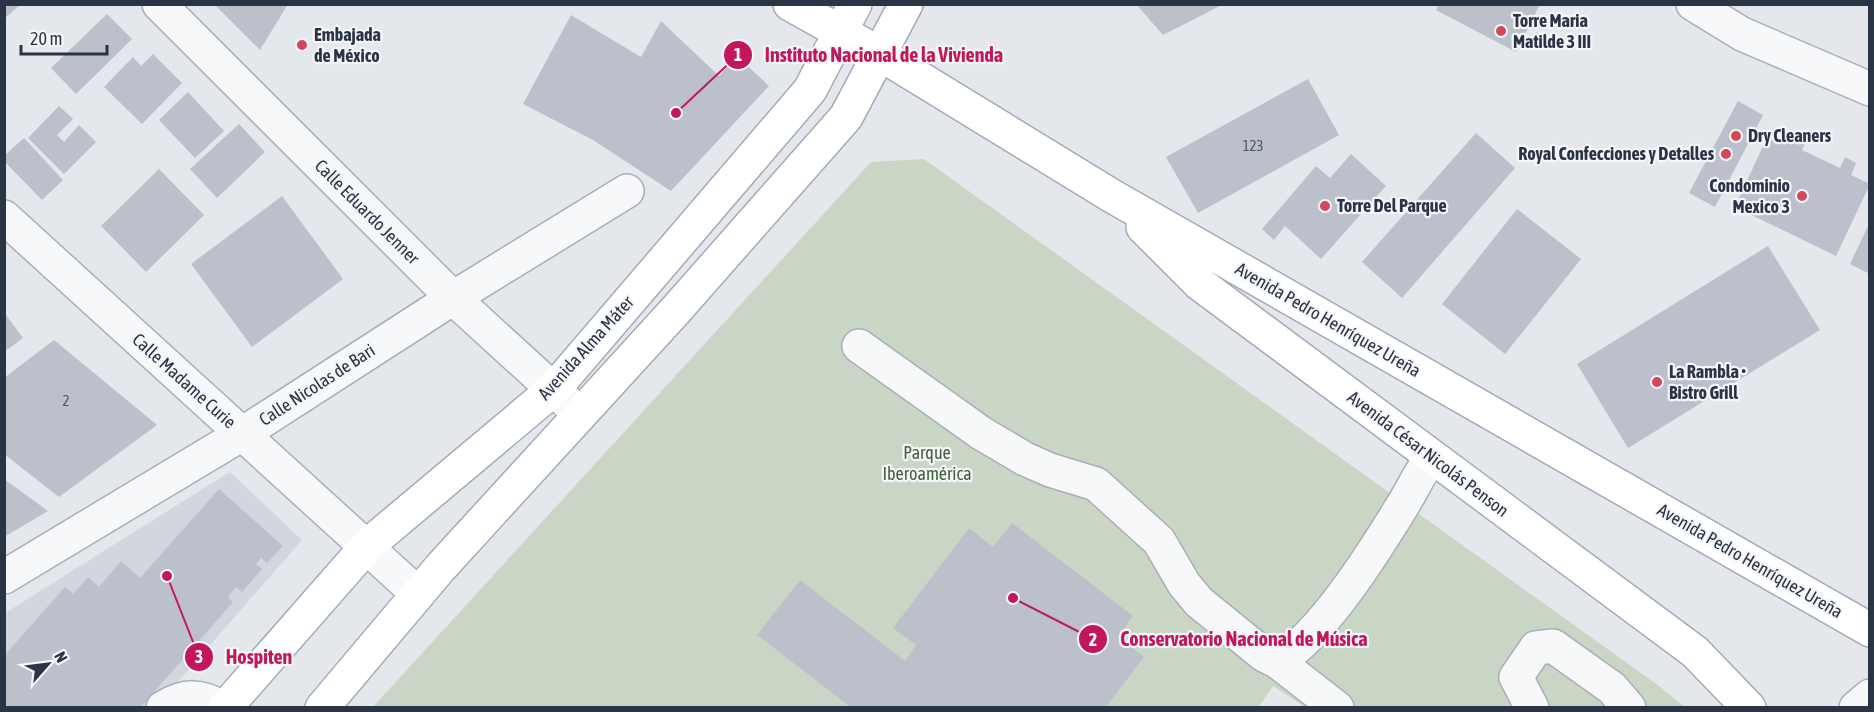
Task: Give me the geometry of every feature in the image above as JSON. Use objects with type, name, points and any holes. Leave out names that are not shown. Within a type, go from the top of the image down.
[{"type":"main road","name":"Avenida Pedro Henríquez Ureña","points":[[790,4],[880,54],[1112,196],[1869,630]]},
{"type":"main road","name":"Avenida Alma Máter","points":[[224,708],[367,546],[554,389],[810,90],[842,34],[855,4]]},
{"type":"main road","points":[[322,708],[418,594],[846,117],[906,4]]},
{"type":"main road","name":"Avenida César Nicolás Penson","points":[[1112,196],[1200,284],[1695,652],[1749,708]]},
{"type":"street","name":"Calle Eduardo Jenner","points":[[159,4],[453,298],[580,414]]},
{"type":"street","points":[[1692,4],[1742,34],[1869,89]]},
{"type":"street","name":"Calle Nicolas de Bari","points":[[4,577],[242,434],[453,298],[627,191]]},
{"type":"street","name":"Calle Madame Curie","points":[[4,217],[418,594]]},
{"type":"street","points":[[858,346],[981,432],[1025,459],[1050,471],[1096,484],[1159,541],[1184,584],[1199,602],[1264,655],[1278,662],[1337,708]]},
{"type":"street","points":[[1278,662],[1291,654],[1336,602],[1376,548],[1404,505],[1420,471],[1432,457]]},
{"type":"street","points":[[1532,708],[1516,677],[1536,648],[1553,646],[1612,688],[1629,708]]},
{"type":"street","points":[[163,708],[175,700],[198,696],[224,708]]},
{"type":"street","points":[[1856,708],[1869,696]]},
{"type":"shaded area","points":[[230,472],[302,540],[156,707],[5,708],[5,613]]},
{"type":"green space","name":"Parque Iberoamérica","points":[[924,159],[1659,686],[1685,707],[1305,707],[1273,686],[1258,708],[372,708],[871,162]]},
{"type":"building","points":[[4,4],[21,4],[4,19]]},
{"type":"building","points":[[214,4],[288,4],[260,50]]},
{"type":"building","points":[[1136,4],[1224,4],[1163,35]]},
{"type":"building","name":"Torre Maria Matilde 3 III","points":[[1439,4],[1540,4],[1516,52],[1436,10]]},
{"type":"building","points":[[107,14],[132,39],[76,94],[51,68]]},
{"type":"building","points":[[571,15],[641,57],[661,21],[719,76],[737,56],[769,86],[671,191],[593,140],[523,104]]},
{"type":"building","points":[[153,54],[182,83],[142,124],[104,87],[133,57],[141,66]]},
{"type":"building","points":[[1308,79],[1339,135],[1198,213],[1166,157]]},
{"type":"building","points":[[188,92],[224,131],[195,158],[159,120]]},
{"type":"building","name":"Royal Confecciones y Detalles","points":[[1738,101],[1763,115],[1715,207],[1689,193]]},
{"type":"building","points":[[59,106],[73,119],[57,135],[64,142],[79,125],[96,142],[64,174],[28,138]]},
{"type":"building","points":[[239,124],[265,152],[217,198],[190,169]]},
{"type":"building","name":"Condominio Mexico 3","points":[[1792,131],[1807,139],[1802,150],[1840,168],[1845,157],[1856,163],[1851,175],[1870,184],[1836,256],[1735,207],[1769,133],[1787,142]]},
{"type":"building","points":[[1476,133],[1515,168],[1402,298],[1362,262]]},
{"type":"building","points":[[24,138],[63,180],[42,200],[4,161],[4,156]]},
{"type":"building","name":"Torre Del Parque","points":[[1351,154],[1386,186],[1321,259],[1285,226],[1274,240],[1262,229],[1316,166],[1330,178]]},
{"type":"building","points":[[159,169],[204,215],[146,272],[101,226]]},
{"type":"building","points":[[282,196],[343,279],[252,347],[191,264]]},
{"type":"building","points":[[1517,209],[1581,259],[1505,354],[1442,304]]},
{"type":"building","points":[[1870,222],[1870,274],[1850,264]]},
{"type":"building","points":[[1768,246],[1820,330],[1628,448],[1577,364]]},
{"type":"building","points":[[6,315],[23,338],[4,352],[4,316]]},
{"type":"building","points":[[54,340],[157,425],[59,497],[4,454],[4,378]]},
{"type":"building","points":[[4,479],[48,511],[4,537]]},
{"type":"building","points":[[219,489],[283,546],[267,563],[261,558],[256,564],[262,569],[242,592],[236,587],[228,597],[233,602],[140,708],[4,708],[4,656],[65,587],[73,594],[88,577],[99,587],[121,561],[140,578]]},
{"type":"building","points":[[1012,523],[1133,616],[1118,637],[1144,657],[1105,708],[852,708],[757,635],[800,580],[905,661],[916,645],[893,628],[969,528],[993,547]]},
{"type":"place","name":"Torre Maria Matilde 3 III","points":[[1501,31]]},
{"type":"place","name":"Embajada de México","points":[[302,45]]},
{"type":"place","name":"Instituto Nacional de la Vivienda","points":[[676,113]]},
{"type":"place","name":"Dry Cleaners","points":[[1736,136]]},
{"type":"place","name":"Royal Confecciones y Detalles","points":[[1726,154]]},
{"type":"place","name":"Condominio Mexico 3","points":[[1802,196]]},
{"type":"place","name":"Torre Del Parque","points":[[1325,206]]},
{"type":"place","name":"La Rambla • Bistro Grill","points":[[1657,382]]},
{"type":"place","name":"Hospiten","points":[[167,576]]},
{"type":"place","name":"Conservatorio Nacional de Música","points":[[1013,598]]}]
